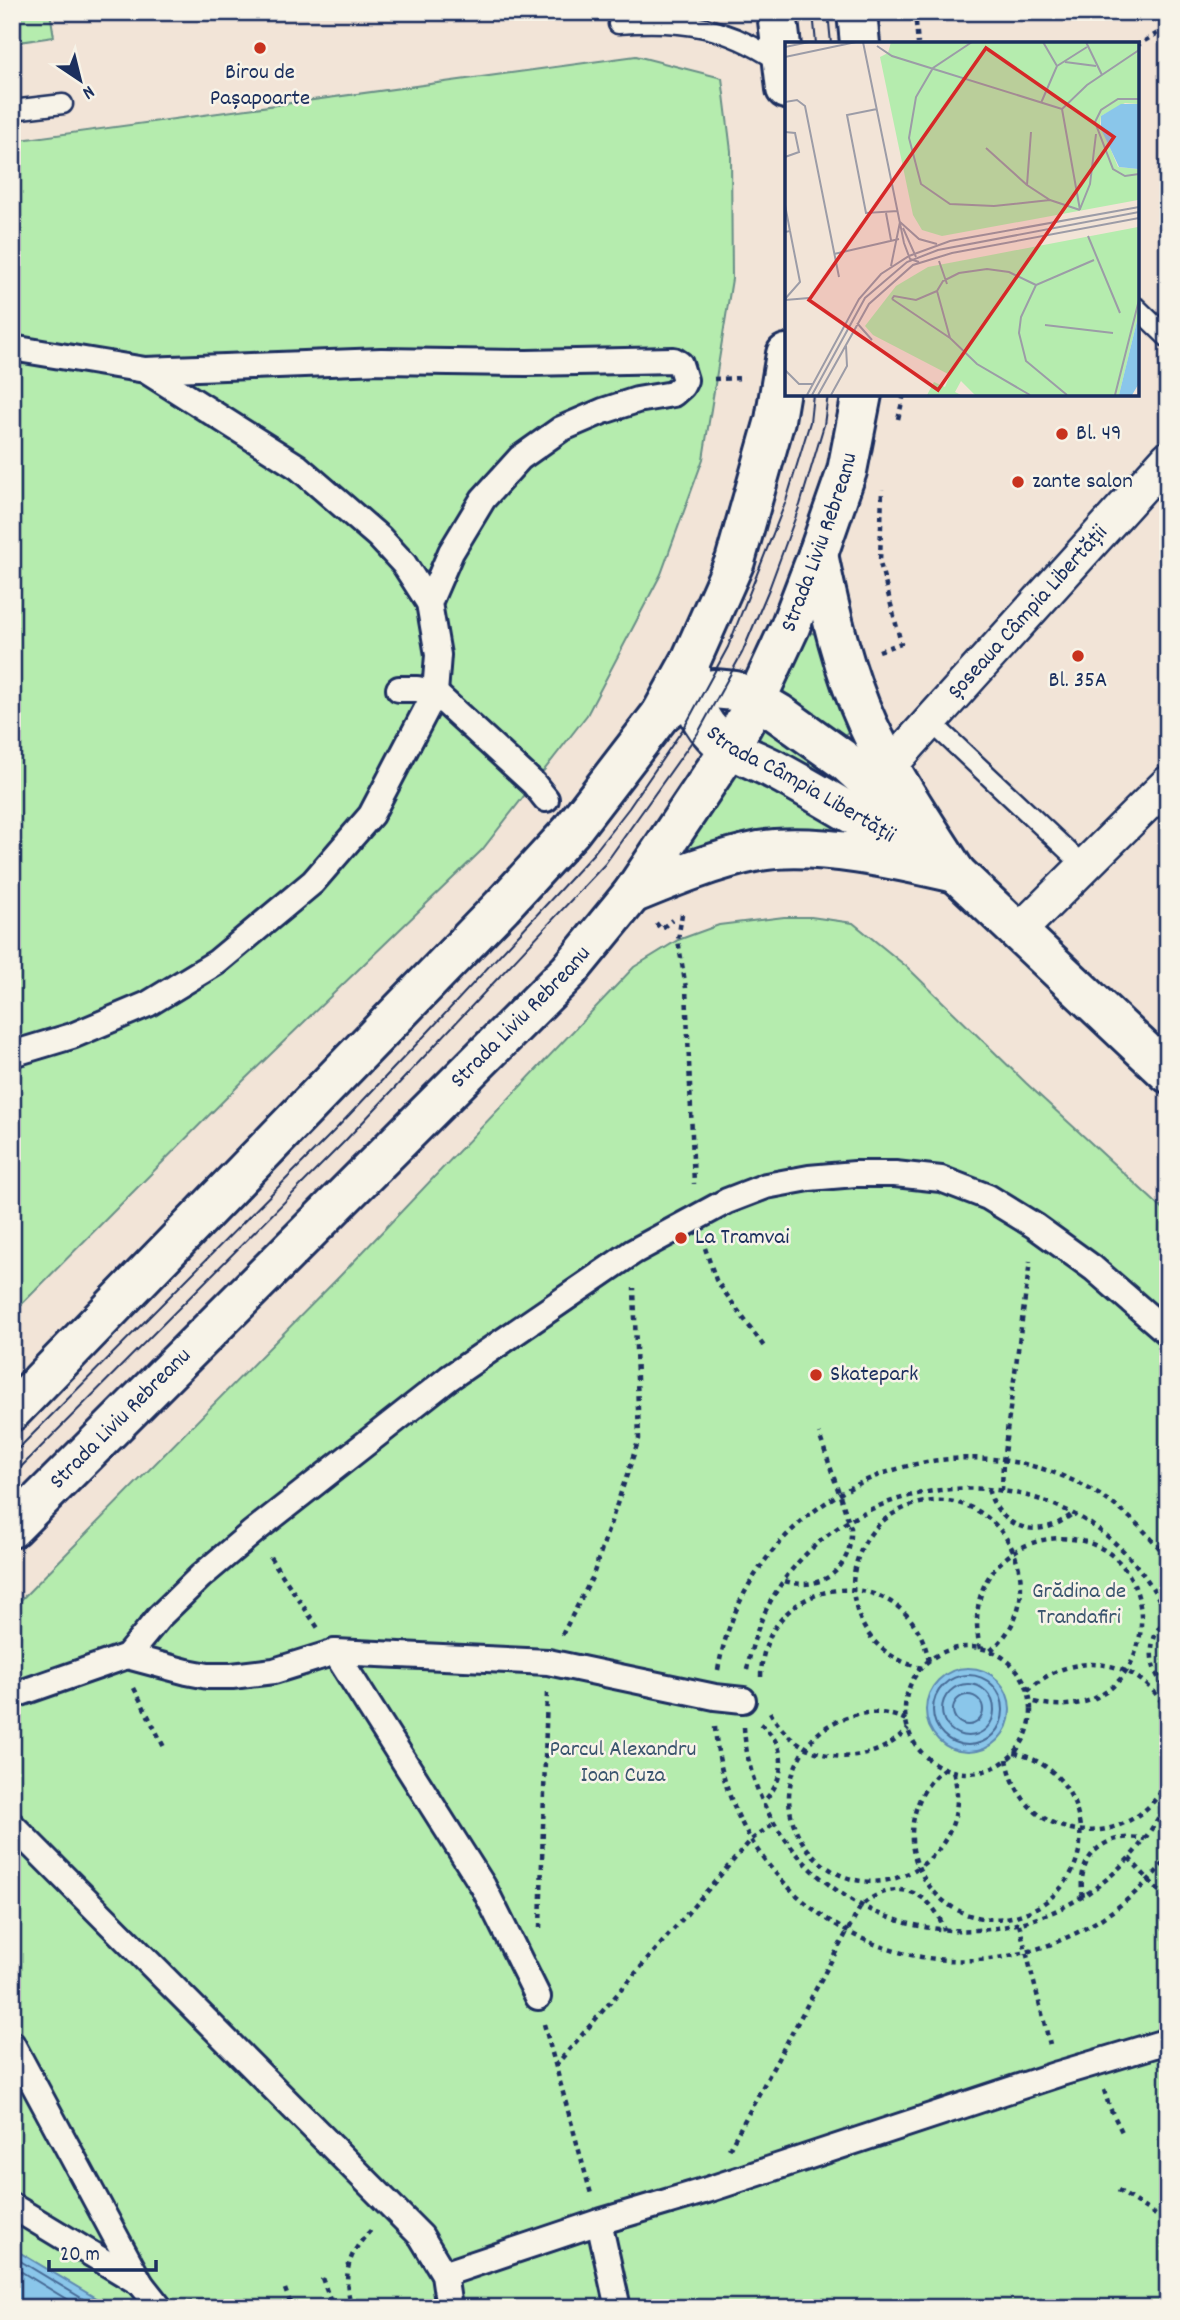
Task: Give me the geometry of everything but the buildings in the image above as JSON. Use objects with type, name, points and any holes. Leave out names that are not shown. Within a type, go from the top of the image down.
[{"type":"main road","points":[[777,12],[785,77]]},
{"type":"main road","points":[[857,12],[860,42]]},
{"type":"main road","points":[[12,1411],[571,831],[661,713],[692,677],[735,561],[771,433],[785,365]]},
{"type":"main road","name":"Strada Liviu Rebreanu","points":[[12,1528],[569,971],[632,894],[730,748],[757,699],[790,627],[818,554],[846,471],[862,396]]},
{"type":"main road","points":[[818,554],[845,664],[867,722],[889,767],[956,873]]},
{"type":"main road","points":[[692,677],[714,689],[735,691],[757,699]]},
{"type":"main road","name":"Strada Câmpia Libertății","points":[[692,677],[699,715],[711,733],[730,748],[775,770],[956,873]]},
{"type":"main road","name":"Strada Câmpia Libertății","points":[[757,699],[845,761],[895,807],[956,873],[1168,1073]]},
{"type":"main road","points":[[632,894],[717,862],[761,851],[803,849],[850,853],[896,859],[956,873]]},
{"type":"street","points":[[12,348],[145,370],[382,361],[527,363],[674,360],[683,369],[685,380],[673,394],[637,400],[603,411],[561,429],[520,458],[483,499],[452,552],[429,603]]},
{"type":"street","points":[[12,1054],[72,1036],[148,1004],[217,962],[313,882],[371,815],[435,693],[438,655],[429,603],[404,564],[379,537],[298,467],[145,370]]},
{"type":"street","name":"Șoseaua Câmpia Libertății","points":[[889,767],[1168,458]]},
{"type":"street","points":[[399,689],[435,693],[534,784],[546,799]]},
{"type":"street","points":[[1018,932],[1168,783]]},
{"type":"street","points":[[12,1696],[123,1658],[181,1594],[253,1532],[449,1378],[633,1252],[727,1201],[766,1186],[809,1178],[855,1174],[895,1174],[941,1179],[988,1197],[1035,1226],[1093,1268],[1168,1334]]},
{"type":"street","points":[[123,1658],[208,1676],[274,1671],[335,1652],[548,1662],[715,1697],[749,1701]]},
{"type":"street","points":[[335,1652],[483,1886],[538,1997]]},
{"type":"street","points":[[12,1825],[421,2236],[444,2274],[449,2308]]},
{"type":"street","points":[[444,2274],[1058,2074],[1168,2041]]},
{"type":"street","points":[[12,2044],[141,2284]]},
{"type":"street","points":[[12,2206],[141,2284],[169,2307]]},
{"type":"street","points":[[599,2222],[618,2308]]},
{"type":"lane","points":[[618,24],[669,22],[729,34],[755,46],[785,77]]},
{"type":"lane","points":[[12,110],[62,104]]},
{"type":"lane","points":[[1138,309],[1168,338]]},
{"type":"lane","points":[[930,721],[1083,865]]},
{"type":"path","points":[[915,12],[918,42]]},
{"type":"path","points":[[1138,45],[1168,27]]},
{"type":"path","points":[[685,380],[785,365]]},
{"type":"path","points":[[898,421],[904,396]]},
{"type":"path","points":[[845,664],[901,643],[880,563],[882,488]]},
{"type":"path","points":[[682,912],[678,940],[686,988],[696,1218],[716,1280],[765,1348]]},
{"type":"path","points":[[1002,1490],[1003,1461],[1035,1226]]},
{"type":"path","points":[[539,1941],[548,1662],[592,1578],[639,1439],[633,1252]]},
{"type":"path","points":[[785,1581],[813,1584],[831,1576],[839,1569],[849,1551],[849,1521],[819,1434]]},
{"type":"path","points":[[1168,1559],[1137,1524],[1094,1493],[1055,1474],[1003,1461],[960,1458],[928,1461],[876,1475],[838,1494],[811,1512],[787,1533],[754,1575],[738,1603],[726,1633],[715,1697],[720,1761],[736,1812],[769,1866],[791,1890],[824,1917],[892,1950],[934,1958],[988,1959],[1050,1946],[1090,1928],[1133,1896],[1168,1858]]},
{"type":"path","points":[[1155,1693],[1166,1688],[1152,1662],[1153,1642],[1157,1630],[1168,1618],[1150,1587],[1126,1556],[1091,1526],[1072,1514],[1033,1498],[1002,1490],[948,1488],[912,1494],[876,1507],[849,1521],[813,1548],[785,1581],[768,1607],[753,1645],[749,1701],[749,1763],[774,1823],[806,1865],[822,1880],[861,1906],[897,1921],[944,1930],[971,1931],[1016,1925],[1054,1912],[1083,1897],[1109,1878],[1129,1858],[1145,1839],[1168,1799]]},
{"type":"path","points":[[988,1489],[996,1509],[1003,1517],[1022,1527],[1044,1529],[1072,1514]]},
{"type":"path","points":[[912,1494],[914,1505]]},
{"type":"path","points":[[922,1668],[896,1659],[872,1639],[860,1621],[853,1590],[855,1567],[868,1538],[882,1522],[900,1510],[914,1505],[931,1502],[953,1503],[973,1509],[995,1524],[1014,1552],[1019,1566],[1021,1587],[1018,1608],[1003,1637],[989,1651]]},
{"type":"path","points":[[995,1524],[1003,1517]]},
{"type":"path","points":[[1044,1529],[1045,1539]]},
{"type":"path","points":[[253,1532],[335,1652]]},
{"type":"path","points":[[980,1648],[976,1626],[981,1594],[997,1566],[1014,1552],[1045,1539],[1065,1538],[1086,1541],[1120,1562],[1134,1582],[1142,1602],[1144,1624],[1138,1655],[1128,1672],[1102,1695],[1081,1703],[1061,1706],[1030,1701]]},
{"type":"path","points":[[849,1551],[859,1555]]},
{"type":"path","points":[[1120,1562],[1126,1556]]},
{"type":"path","points":[[813,1584],[817,1594]]},
{"type":"path","points":[[763,1802],[776,1787],[781,1774],[781,1756],[770,1732],[757,1721],[749,1701],[770,1635],[782,1617],[798,1603],[817,1594],[839,1589],[871,1593],[899,1608],[919,1633],[929,1661]]},
{"type":"path","points":[[1142,1639],[1153,1642]]},
{"type":"path","points":[[753,1645],[765,1648]]},
{"type":"path","points":[[958,1648],[980,1648],[989,1651],[1017,1670],[1028,1691],[1030,1701],[1027,1732],[1014,1753],[999,1765],[979,1772],[953,1771],[927,1758],[919,1750],[906,1720],[909,1688],[922,1668],[937,1656],[958,1648]]},
{"type":"path","points":[[123,1658],[165,1749]]},
{"type":"path","points":[[1028,1691],[1044,1677],[1073,1665],[1095,1663],[1116,1667],[1144,1682],[1155,1693],[1168,1714]]},
{"type":"path","points":[[768,1708],[779,1725],[795,1741],[806,1748],[835,1757],[857,1757],[887,1746],[908,1729]]},
{"type":"path","points":[[906,1720],[878,1713],[846,1717],[827,1727],[806,1748],[792,1777],[789,1800],[793,1822],[802,1842],[815,1858],[843,1876],[863,1881],[885,1881],[919,1868],[940,1849],[955,1821],[958,1799],[953,1771]]},
{"type":"path","points":[[770,1732],[779,1725]]},
{"type":"path","points":[[945,1768],[927,1787],[914,1817],[913,1849],[919,1868],[937,1895],[956,1909],[997,1919],[1012,1917],[1029,1912],[1047,1902],[1063,1886],[1075,1864],[1080,1831],[1075,1805],[1059,1778],[1032,1758],[1014,1753]]},
{"type":"path","points":[[1007,1759],[1013,1782],[1032,1809],[1059,1826],[1080,1831],[1114,1828],[1132,1820],[1149,1807],[1168,1780]]},
{"type":"path","points":[[781,1774],[792,1777]]},
{"type":"path","points":[[555,2066],[751,1840],[774,1823]]},
{"type":"path","points":[[1114,1828],[1117,1838]]},
{"type":"path","points":[[1083,1897],[1084,1868],[1094,1852],[1117,1838],[1145,1839]]},
{"type":"path","points":[[806,1865],[815,1858]]},
{"type":"path","points":[[1129,1858],[1168,1902]]},
{"type":"path","points":[[1075,1864],[1084,1868]]},
{"type":"path","points":[[885,1881],[887,1891]]},
{"type":"path","points":[[707,2190],[861,1906],[887,1891],[910,1892],[930,1903],[944,1930]]},
{"type":"path","points":[[930,1903],[937,1895]]},
{"type":"path","points":[[1012,1917],[1026,1953],[1058,2074]]},
{"type":"path","points":[[538,1997],[599,2222]]},
{"type":"path","points":[[1096,2062],[1109,2106],[1122,2134]]},
{"type":"path","points":[[1118,2190],[1168,2223]]},
{"type":"path","points":[[351,2307],[346,2271],[352,2254],[361,2240],[395,2209]]},
{"type":"path","points":[[322,2278],[332,2308]]},
{"type":"path","points":[[285,2289],[292,2308]]},
{"type":"path","points":[[169,2307],[195,2301],[223,2308]]},
{"type":"green space","points":[[12,12],[50,12],[54,37],[12,43]]},
{"type":"green space","points":[[636,56],[722,78],[731,151],[732,279],[703,459],[661,574],[587,715],[482,850],[243,1081],[12,1314],[12,141]]},
{"type":"green space","points":[[808,632],[823,636],[830,677],[849,731],[839,740],[775,693]]},
{"type":"green space","points":[[761,724],[878,806],[754,745]]},
{"type":"green space","points":[[734,768],[858,833],[668,861]]},
{"type":"green space","name":"Parcul Alexandru Ioan Cuza","points":[[784,917],[811,917],[853,923],[907,967],[1026,1083],[1168,1214],[1168,2308],[111,2308],[12,2248],[12,1609],[340,1276],[634,967],[678,940],[719,925]]},
{"type":"water","points":[[968,1668],[991,1675],[1003,1687],[1010,1710],[1003,1733],[991,1745],[968,1752],[945,1745],[933,1733],[926,1710],[933,1687],[945,1675]]},
{"type":"water","points":[[12,2248],[104,2303],[111,2308],[12,2308]]},
{"type":"tram line","points":[[813,12],[816,42]]},
{"type":"tram line","points":[[828,12],[831,42]]},
{"type":"tram line","points":[[12,1455],[333,1132],[594,853],[629,808],[685,726],[728,647],[786,501],[810,422],[813,396]]},
{"type":"tram line","points":[[12,1476],[344,1142],[605,864],[698,733],[742,653],[800,505],[824,425],[828,396]]},
{"type":"place","name":"Birou de Pașapoarte","points":[[260,48]]},
{"type":"place","name":"Bl. 49","points":[[1062,434]]},
{"type":"place","name":"zante salon","points":[[1018,482]]},
{"type":"place","name":"Bl. 35A","points":[[1078,656]]},
{"type":"place","name":"La Tramvai","points":[[681,1238]]},
{"type":"place","name":"Skatepark","points":[[816,1375]]},
{"type":"park label","name":"Grădina de Trandafiri","points":[[1079,1605]]}]
